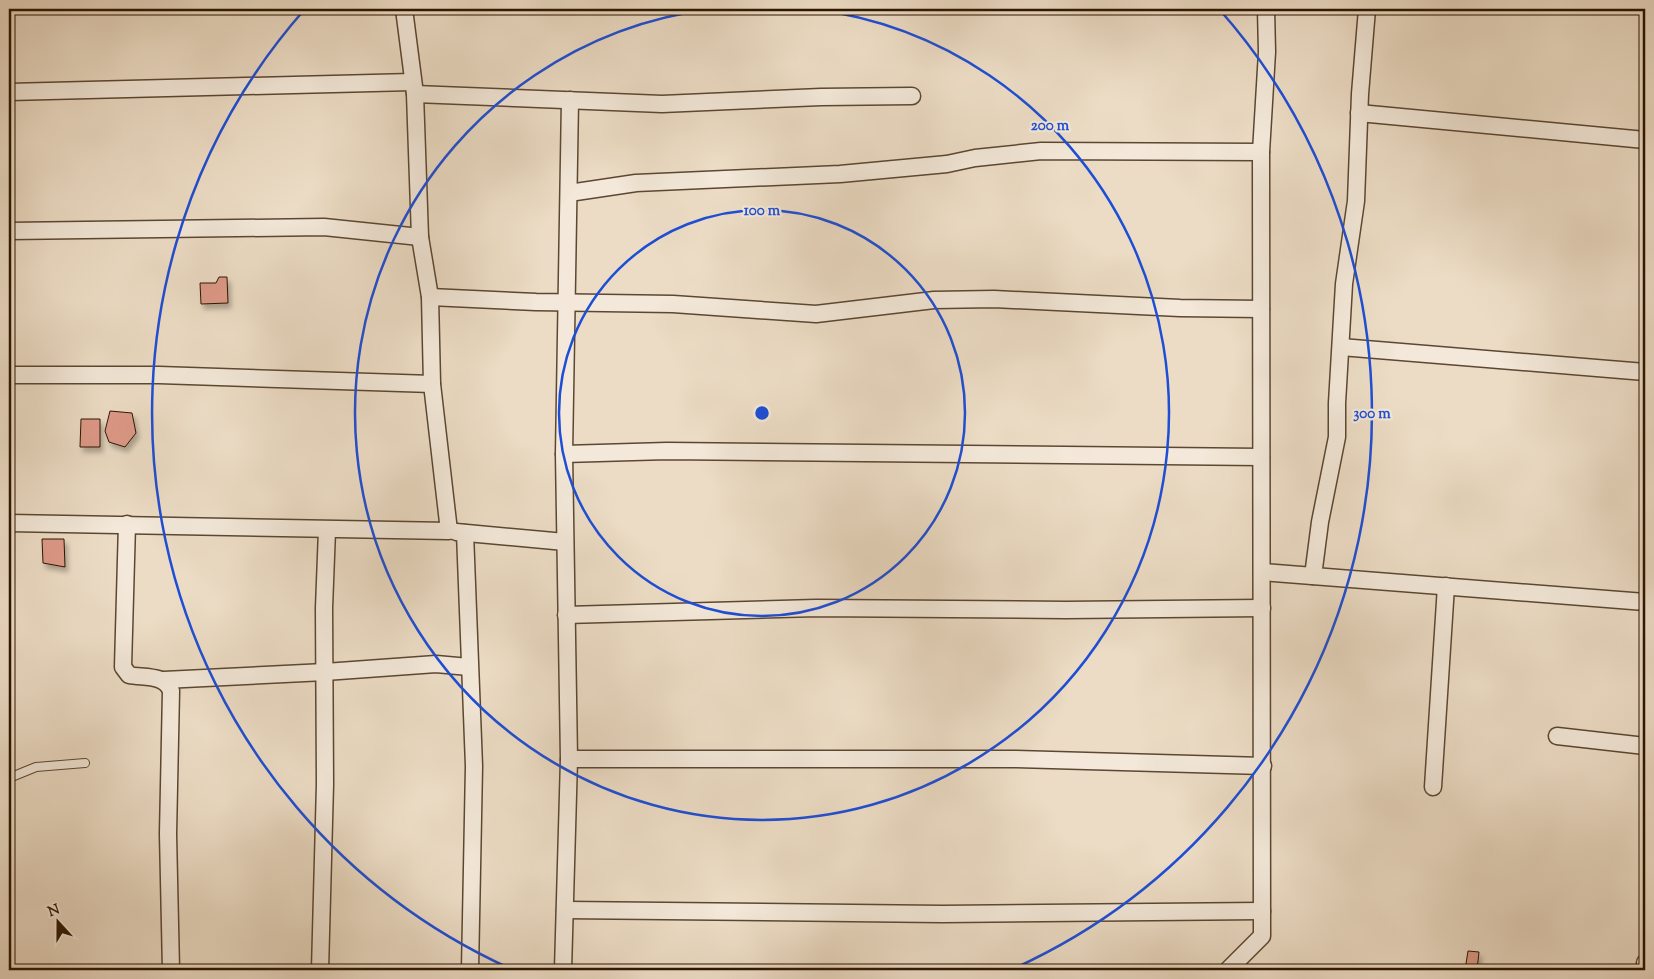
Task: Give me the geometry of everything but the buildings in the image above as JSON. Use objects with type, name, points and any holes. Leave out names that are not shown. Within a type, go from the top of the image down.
[{"type":"street","points":[[404,9],[413,88],[420,237],[430,297],[432,384],[457,532],[469,667],[474,766],[470,970]]},
{"type":"street","points":[[1228,970],[1262,936],[1261,152],[1267,52],[1266,9]]},
{"type":"street","points":[[1314,576],[1320,522],[1337,437],[1344,284],[1356,201],[1359,113],[1367,9]]},
{"type":"street","points":[[9,92],[413,88],[570,100],[662,104],[821,97],[912,96]]},
{"type":"street","points":[[563,970],[569,758],[564,454],[570,100]]},
{"type":"street","points":[[1359,113],[1645,140]]},
{"type":"street","points":[[569,193],[636,183],[840,174],[947,164],[975,158],[1041,151],[1261,152]]},
{"type":"street","points":[[9,231],[324,227],[420,237]]},
{"type":"street","points":[[430,297],[567,303],[673,304],[816,314],[934,300],[994,299],[1180,308],[1261,309]]},
{"type":"street","points":[[1341,347],[1645,372]]},
{"type":"street","points":[[9,375],[160,375],[432,384]]},
{"type":"street","points":[[564,454],[666,451],[1261,457]]},
{"type":"street","points":[[9,522],[457,532],[565,542]]},
{"type":"street","points":[[126,524],[123,667],[129,675],[164,680],[436,664],[469,667]]},
{"type":"street","points":[[320,970],[325,784],[327,530]]},
{"type":"street","points":[[1262,572],[1645,602]]},
{"type":"street","points":[[1433,787],[1446,586]]},
{"type":"street","points":[[566,615],[816,608],[1066,610],[1262,608]]},
{"type":"street","points":[[164,680],[169,684],[171,691],[168,834],[171,970]]},
{"type":"street","points":[[1557,736],[1645,746]]},
{"type":"street","points":[[569,758],[1016,759],[1263,766]]},
{"type":"street","points":[[565,910],[932,914],[1262,911]]},
{"type":"street","points":[[1645,964],[1645,970]]},
{"type":"lane","points":[[9,778],[36,767],[85,763]]}]
